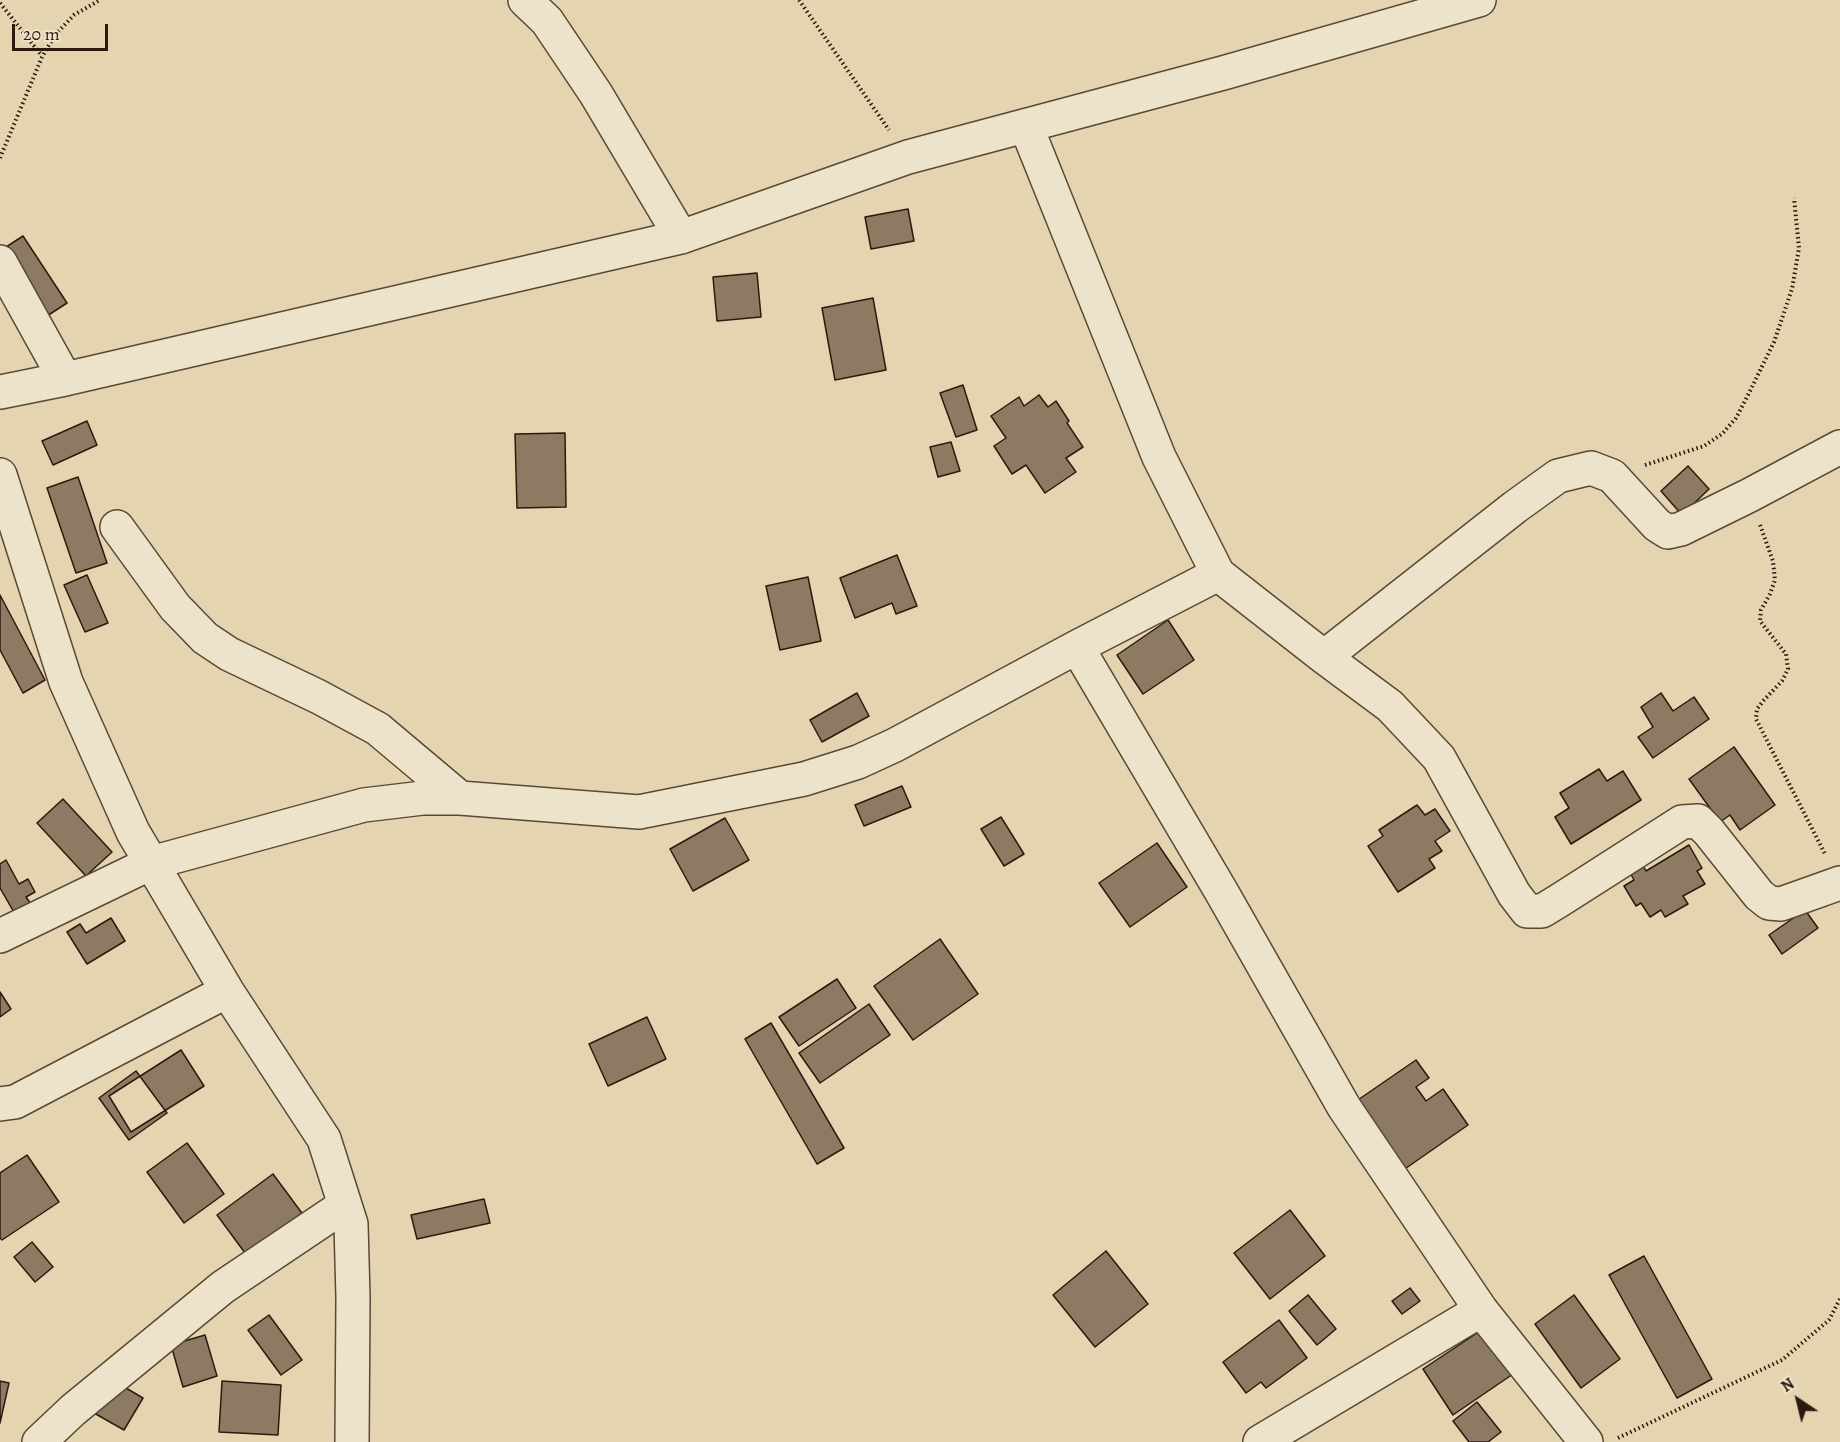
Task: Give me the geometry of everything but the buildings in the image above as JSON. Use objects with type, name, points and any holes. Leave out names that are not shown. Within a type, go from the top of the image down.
[{"type":"street","points":[[525,0],[547,21],[596,94],[681,237]]},
{"type":"street","points":[[0,392],[681,237],[908,158],[1223,73],[1479,0]]},
{"type":"street","points":[[1026,126],[1159,457],[1218,574],[1390,706],[1438,758],[1514,894],[1527,911],[1542,910],[1560,900],[1682,822],[1698,821],[1710,832],[1759,895],[1769,903],[1781,904],[1840,883]]},
{"type":"street","points":[[0,262],[65,379]]},
{"type":"street","points":[[1324,657],[1558,476],[1591,468],[1612,476],[1657,525],[1668,532],[1682,529],[1840,447]]},
{"type":"street","points":[[0,475],[66,682],[133,832],[227,991],[324,1139],[351,1224],[352,1442]]},
{"type":"street","points":[[117,527],[175,607],[206,638],[229,654],[319,697],[378,729],[460,798]]},
{"type":"street","points":[[0,936],[151,863],[364,806],[423,798],[460,798],[639,812],[804,779],[858,762],[895,745],[1218,574]]},
{"type":"street","points":[[1077,647],[1221,891],[1344,1107],[1481,1310],[1586,1442]]},
{"type":"street","points":[[0,1104],[15,1102],[227,991]]},
{"type":"street","points":[[39,1442],[72,1410],[223,1287],[345,1205]]},
{"type":"street","points":[[1260,1442],[1481,1310]]},
{"type":"path","points":[[0,158],[42,57],[55,35],[74,15],[100,0]]},
{"type":"path","points":[[799,0],[908,158]]},
{"type":"path","points":[[0,3],[42,57]]},
{"type":"path","points":[[1612,476],[1704,446],[1722,434],[1736,418],[1774,342],[1792,289],[1799,248],[1794,198]]},
{"type":"path","points":[[1750,495],[1773,561],[1775,580],[1761,610],[1760,621],[1786,654],[1788,669],[1782,681],[1757,709],[1756,719],[1840,883]]},
{"type":"path","points":[[1609,1442],[1782,1360],[1828,1320],[1840,1299]]}]
